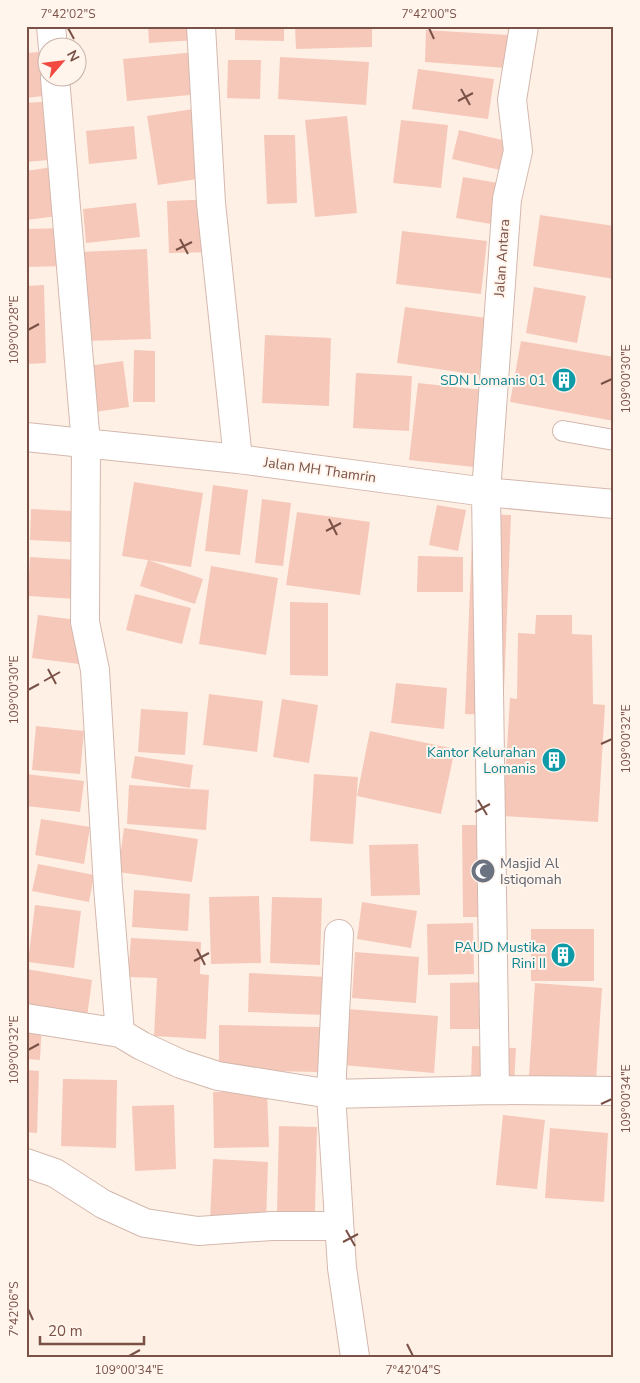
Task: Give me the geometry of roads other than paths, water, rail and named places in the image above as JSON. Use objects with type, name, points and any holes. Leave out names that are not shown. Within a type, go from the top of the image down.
[{"type":"street","points":[[201,26],[211,203],[238,458]]},
{"type":"street","name":"Jalan Antara","points":[[495,1090],[486,492],[507,199],[518,151],[512,100],[524,26]]},
{"type":"street","points":[[56,88],[86,444],[85,622],[95,670],[108,887],[120,1033]]},
{"type":"street","name":"Jalan MH Thamrin","points":[[26,437],[238,458],[486,492],[613,503]]},
{"type":"street","points":[[339,934],[330,1094],[342,1268],[355,1357]]},
{"type":"street","points":[[26,1018],[120,1033],[180,1064],[218,1076],[330,1094],[495,1090],[614,1091]]},
{"type":"street","points":[[26,1163],[55,1173],[103,1204],[145,1223],[198,1230],[272,1226],[339,1226]]},
{"type":"lane","points":[[563,431],[614,440]]},
{"type":"place","name":"SDN Lomanis 01","points":[[564,380]]},
{"type":"place","name":"Kantor Kelurahan Lomanis","points":[[554,760]]},
{"type":"place","name":"Masjid Al Istiqomah","points":[[483,871]]},
{"type":"place","name":"PAUD Mustika Rini II","points":[[563,955]]}]
